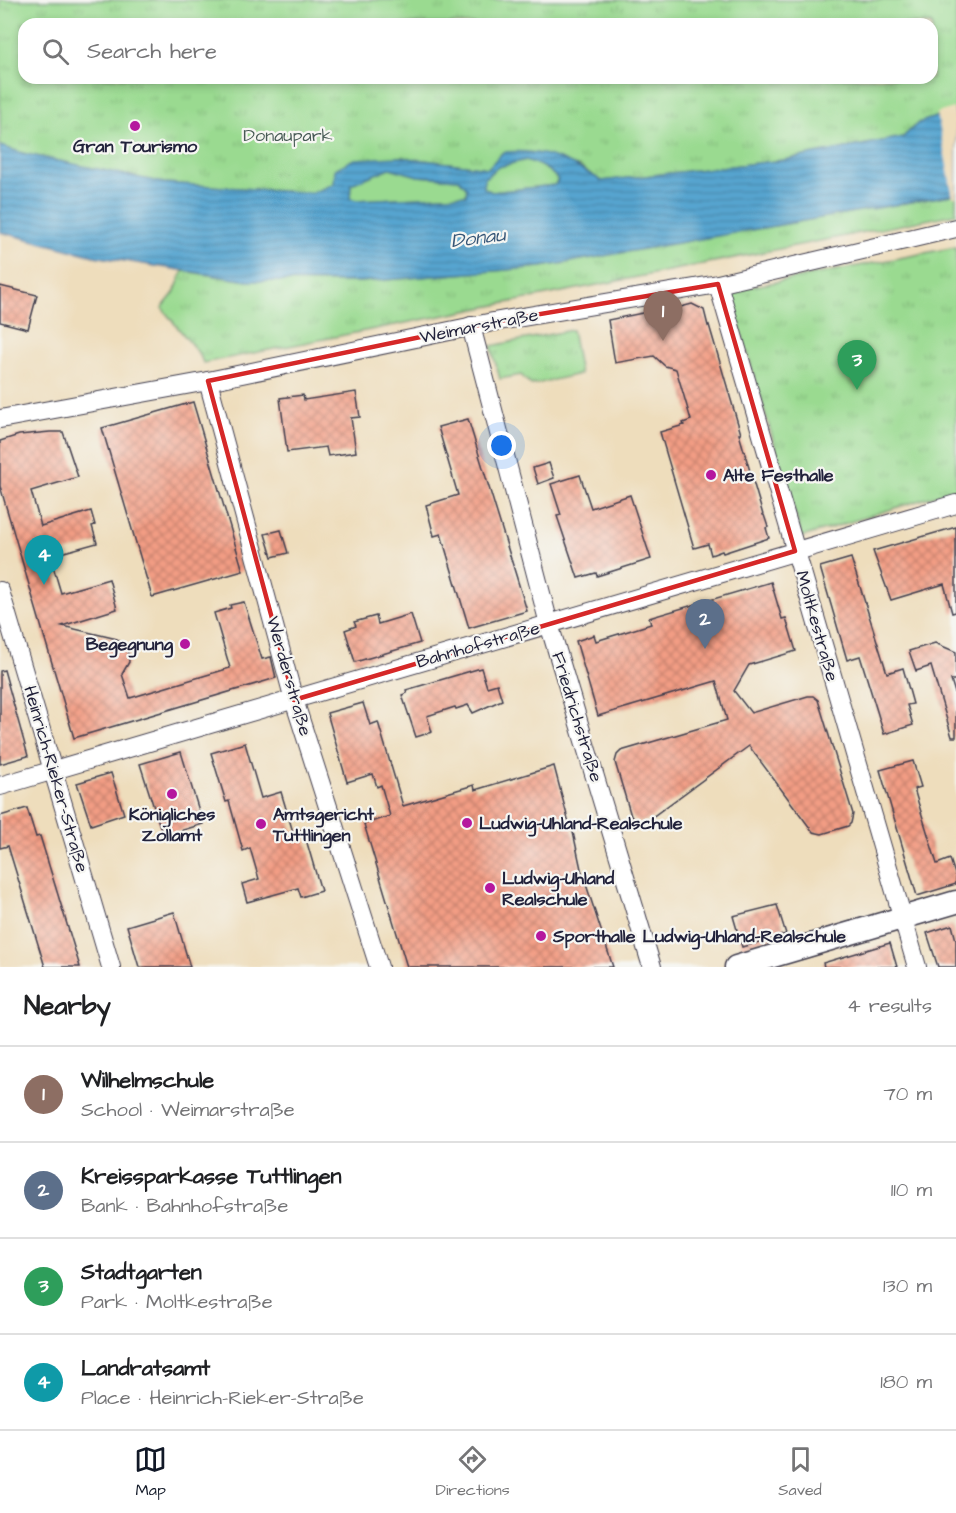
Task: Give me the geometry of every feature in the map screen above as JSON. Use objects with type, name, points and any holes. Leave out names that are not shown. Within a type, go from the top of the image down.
[{"type":"street","name":"Weimarstraße","points":[[0,419],[208,381],[471,326],[718,284],[956,228]]},
{"type":"street","name":"Moltkestraße","points":[[718,284],[917,967]]},
{"type":"street","name":"Friedrichstraße","points":[[471,326],[549,624],[652,967]]},
{"type":"street","name":"Werderstraße","points":[[208,381],[294,700],[379,967]]},
{"type":"street","name":"Bahnhofstraße","points":[[0,786],[956,504]]},
{"type":"street","name":"Heinrich-Rieker-Straße","points":[[0,591],[111,967]]},
{"type":"street","points":[[736,967],[956,902]]},
{"type":"highlighted area","points":[[718,284],[795,551],[294,700],[208,381],[493,322]]},
{"type":"green space","name":"Donaupark","points":[[0,0],[956,0],[956,110],[918,123],[903,137],[784,160],[602,181],[578,166],[503,152],[488,168],[400,157],[312,193],[164,183],[26,154],[0,146]]},
{"type":"green space","points":[[526,160],[551,173],[558,180],[555,185],[492,192],[484,188],[485,178],[498,167]]},
{"type":"green space","points":[[390,168],[418,176],[459,179],[467,188],[466,195],[356,200],[350,198],[351,184]]},
{"type":"green space","points":[[956,194],[956,214],[203,363],[200,355],[162,308],[174,293],[183,271],[248,281],[360,282],[541,267]]},
{"type":"green space","points":[[956,247],[956,489],[802,537],[729,291]]},
{"type":"green space","points":[[572,330],[580,374],[531,385],[521,375],[500,379],[491,346]]},
{"type":"water","name":"Donau","points":[[956,110],[956,194],[541,267],[360,282],[248,281],[94,256],[0,232],[0,146],[26,154],[164,183],[312,193],[334,184],[335,169],[354,159],[400,157],[488,168],[503,152],[531,152],[555,157],[602,181],[784,160],[903,137],[918,123]],"holes":[[[526,160],[551,173],[558,180],[555,185],[492,192],[484,188],[485,178],[498,167]],[[390,168],[418,176],[459,179],[467,188],[466,195],[356,200],[350,198],[351,184]]]},
{"type":"pier","points":[[954,108],[956,197],[953,197],[937,113]]},
{"type":"building","points":[[0,286],[37,295],[28,329],[0,322]]},
{"type":"building","points":[[692,304],[704,310],[709,325],[768,527],[766,528],[769,538],[711,555],[708,544],[694,548],[660,432],[684,425],[683,423],[691,420],[676,369],[665,366],[654,356],[615,363],[608,320]]},
{"type":"building","points":[[356,392],[360,417],[351,418],[356,452],[328,456],[326,447],[287,452],[280,398],[303,395],[304,400]]},
{"type":"building","points":[[193,402],[243,571],[152,597],[102,428]]},
{"type":"building","points":[[468,419],[527,611],[469,628],[441,534],[434,536],[426,505],[458,495],[438,427]]},
{"type":"building","points":[[63,432],[78,477],[31,491],[41,526],[91,511],[97,543],[50,556],[61,593],[109,579],[117,609],[62,626],[117,639],[123,644],[128,653],[129,662],[122,674],[130,698],[230,668],[214,613],[231,608],[230,605],[244,602],[262,659],[271,657],[276,678],[74,738],[0,486],[0,441],[19,435]]},
{"type":"building","points":[[549,463],[554,478],[538,484],[533,468]]},
{"type":"building","points":[[580,475],[591,508],[630,495],[651,559],[597,576],[596,573],[578,578],[557,516],[561,515],[551,484]]},
{"type":"building","points":[[956,527],[956,612],[952,613],[944,584],[891,600],[873,551]]},
{"type":"building","points":[[281,530],[288,553],[272,557],[265,534]]},
{"type":"building","points":[[851,558],[887,673],[903,668],[913,704],[907,705],[913,725],[884,734],[860,656],[847,660],[820,567]]},
{"type":"building","points":[[771,582],[782,619],[786,618],[796,651],[749,665],[734,691],[751,713],[808,696],[813,696],[818,700],[853,814],[851,823],[822,834],[813,832],[749,746],[648,820],[636,821],[631,816],[615,762],[617,755],[621,751],[727,720],[716,681],[598,716],[576,641],[594,635],[596,641],[651,624],[649,618]]},
{"type":"building","points":[[411,614],[420,643],[355,662],[345,630],[356,626],[354,622],[376,616],[378,624]]},
{"type":"building","points":[[935,643],[956,652],[956,680],[951,680],[956,696],[956,737],[952,737],[931,666],[916,671],[909,651]]},
{"type":"building","points":[[481,668],[487,687],[497,684],[502,700],[473,713],[468,705],[427,716],[432,732],[416,737],[402,695],[407,693],[406,690]]},
{"type":"building","points":[[4,670],[28,756],[0,764],[0,671]]},
{"type":"building","name":"Ludwig-Uhland Realschule","points":[[363,703],[370,725],[378,722],[403,806],[474,785],[475,790],[554,766],[569,823],[571,823],[581,869],[613,967],[407,967],[364,824],[390,816],[381,785],[377,787],[373,774],[347,782],[327,713]]},
{"type":"building","name":"Amtsgericht Tuttlingen","points":[[245,743],[261,798],[281,792],[293,832],[303,829],[321,891],[301,897],[298,888],[247,902],[242,884],[259,879],[250,848],[243,851],[229,801],[226,802],[211,753]]},
{"type":"building","name":"Königliches Zollamt","points":[[181,752],[203,824],[163,836],[140,764]]},
{"type":"building","points":[[913,761],[921,787],[914,789],[937,864],[950,859],[956,877],[956,884],[917,896],[880,770]]},
{"type":"building","points":[[111,773],[124,814],[91,825],[77,783]]},
{"type":"building","points":[[27,808],[36,837],[40,836],[80,967],[45,967],[8,846],[0,848],[0,816]]},
{"type":"building","points":[[777,905],[786,934],[742,947],[733,916]]},
{"type":"building","points":[[174,912],[190,967],[139,967],[127,926]]},
{"type":"building","points":[[952,925],[956,940],[956,967],[938,967],[927,933]]},
{"type":"building","points":[[890,943],[897,967],[824,967],[823,963]]},
{"type":"place","name":"Gran Tourismo","points":[[135,126]]},
{"type":"place","name":"Wilhelmschule","points":[[663,341]]},
{"type":"place","name":"Stadtgarten","points":[[857,390]]},
{"type":"place","name":"Alte Festhalle","points":[[711,475]]},
{"type":"place","name":"Landratsamt","points":[[44,585]]},
{"type":"place","name":"Begegnung","points":[[185,644]]},
{"type":"place","name":"Kreissparkasse Tuttlingen","points":[[705,649]]},
{"type":"place","name":"Königliches Zollamt","points":[[172,794]]},
{"type":"place","name":"Ludwig-Uhland-Realschule","points":[[467,823]]},
{"type":"place","name":"Amtsgericht Tuttlingen","points":[[261,824]]},
{"type":"place","name":"Ludwig-Uhland Realschule","points":[[490,888]]},
{"type":"place","name":"Sporthalle Ludwig-Uhland-Realschule","points":[[541,936]]}]
